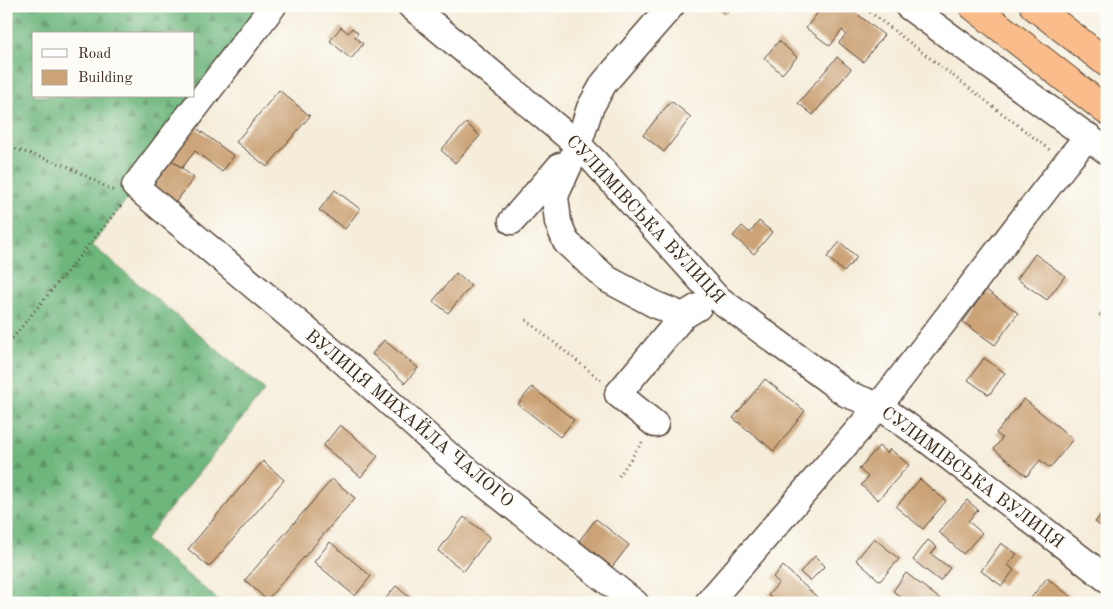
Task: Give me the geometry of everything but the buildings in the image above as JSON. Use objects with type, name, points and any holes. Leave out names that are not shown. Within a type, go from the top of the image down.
[{"type":"highway","points":[[973,6],[1107,111]]},
{"type":"highway","points":[[1034,6],[1107,64]]},
{"type":"street","points":[[131,192],[273,6]]},
{"type":"street","name":"СУЛИМІВСЬКА ВУЛИЦЯ","points":[[411,6],[594,160],[716,297],[847,394],[879,406],[930,442],[1107,578]]},
{"type":"street","points":[[671,6],[604,83],[590,108],[578,145],[555,196],[558,222],[566,242],[607,279],[656,305],[683,316]]},
{"type":"street","points":[[708,603],[879,406],[1066,163],[1097,143],[908,6]]},
{"type":"street","points":[[512,220],[578,145]]},
{"type":"street","name":"ВУЛИЦЯ МИХАЙЛА ЧАЛОГО","points":[[131,192],[188,231],[340,359],[447,454],[635,603]]},
{"type":"street","points":[[655,424],[618,394],[683,316],[716,297]]},
{"type":"path","points":[[862,6],[1066,163]]},
{"type":"path","points":[[6,146],[66,166],[131,192],[6,346]]},
{"type":"path","points":[[526,320],[618,394]]},
{"type":"path","points":[[619,476],[655,424]]},
{"type":"green space","points":[[6,6],[273,6],[92,245],[265,390],[145,540],[222,603],[6,603]]}]
